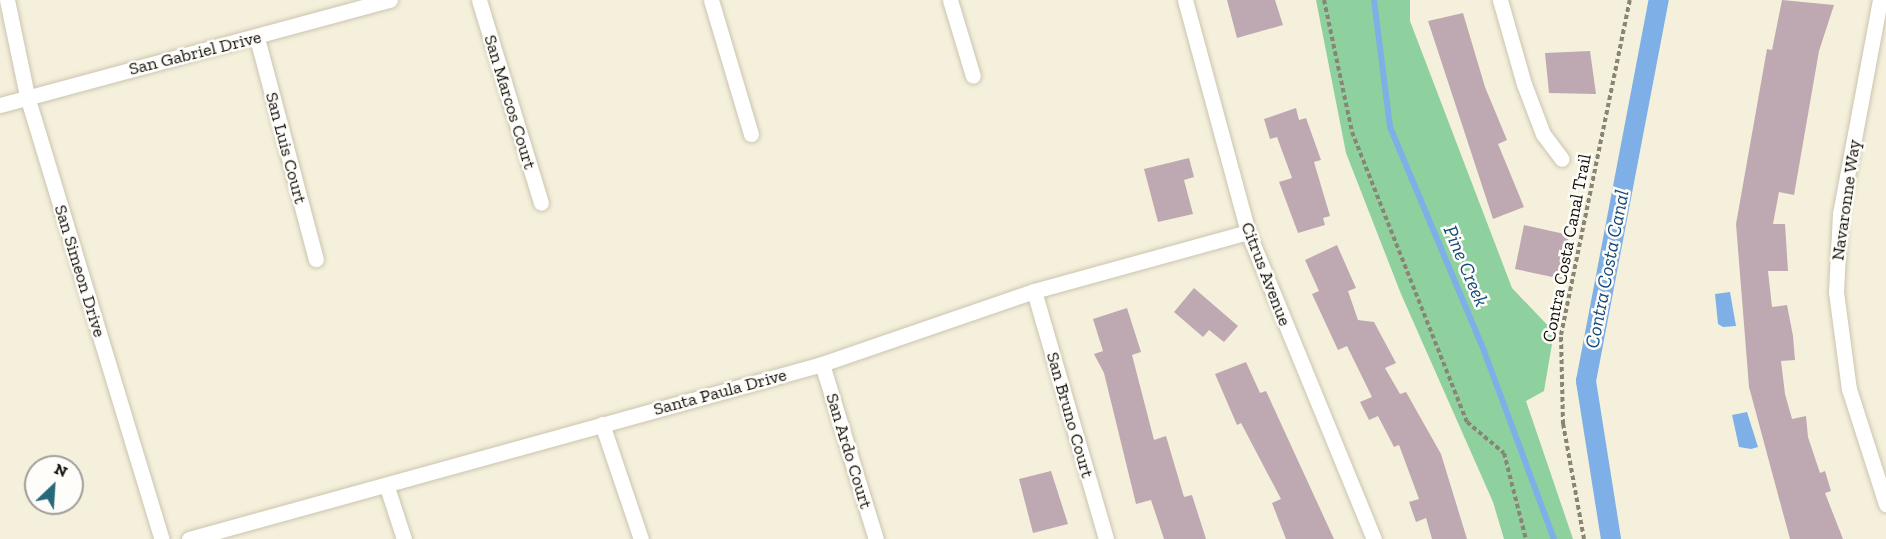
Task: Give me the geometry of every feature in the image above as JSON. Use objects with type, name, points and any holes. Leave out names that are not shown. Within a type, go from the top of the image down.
[{"type":"street","name":"San Simeon Drive","points":[[7,0],[27,96],[162,539]]},
{"type":"street","name":"San Gabriel Drive","points":[[0,105],[27,96],[257,38],[390,0]]},
{"type":"street","name":"San Marcos Court","points":[[479,0],[541,204]]},
{"type":"street","points":[[711,0],[751,134]]},
{"type":"street","points":[[950,0],[974,76]]},
{"type":"street","name":"Citrus Avenue","points":[[1185,0],[1248,232],[1374,539]]},
{"type":"street","points":[[1500,0],[1524,84],[1543,134],[1562,159]]},
{"type":"street","name":"Navaronne Way","points":[[1881,6],[1840,213],[1836,292],[1849,389],[1886,504]]},
{"type":"street","name":"San Luis Court","points":[[257,38],[316,259]]},
{"type":"street","name":"Santa Paula Drive","points":[[189,539],[387,487],[602,424],[822,364],[1034,291],[1248,232]]},
{"type":"street","name":"San Bruno Court","points":[[1034,291],[1106,539]]},
{"type":"street","name":"San Ardo Court","points":[[822,364],[876,539]]},
{"type":"street","points":[[602,424],[641,539]]},
{"type":"street","points":[[387,487],[404,539]]},
{"type":"path","points":[[1324,0],[1352,132],[1467,422],[1504,453],[1526,539]]},
{"type":"path","name":"Contra Costa Canal Trail","points":[[1584,539],[1563,424],[1561,335],[1630,0]]},
{"type":"green space","points":[[1316,0],[1410,0],[1410,21],[1512,288],[1554,332],[1544,391],[1526,401],[1573,539],[1504,539],[1493,502],[1401,294],[1346,153]]},
{"type":"water","points":[[1730,292],[1736,326],[1723,327],[1718,324],[1715,294]]},
{"type":"water","points":[[1747,412],[1758,447],[1751,449],[1739,447],[1732,415]]},
{"type":"building","points":[[1227,0],[1275,0],[1283,25],[1237,38]]},
{"type":"building","points":[[1782,0],[1834,5],[1819,51],[1794,195],[1779,192],[1773,224],[1785,224],[1788,271],[1768,271],[1772,307],[1787,305],[1793,336],[1795,360],[1781,361],[1785,394],[1792,419],[1806,416],[1808,437],[1820,473],[1825,471],[1831,491],[1825,493],[1843,539],[1790,539],[1749,387],[1736,224],[1767,49],[1772,50]]},
{"type":"building","points":[[1463,13],[1485,87],[1507,140],[1498,144],[1524,207],[1493,219],[1428,21]]},
{"type":"building","points":[[1590,51],[1596,94],[1549,93],[1545,53]]},
{"type":"building","points":[[1296,108],[1299,120],[1306,118],[1321,160],[1314,162],[1330,216],[1323,218],[1325,225],[1298,233],[1279,182],[1292,178],[1277,137],[1270,139],[1264,119]]},
{"type":"building","points":[[1189,158],[1194,177],[1184,180],[1193,214],[1158,222],[1144,169]]},
{"type":"building","points":[[1524,225],[1569,235],[1562,279],[1515,269]]},
{"type":"building","points":[[1337,245],[1356,288],[1348,291],[1358,320],[1374,322],[1396,363],[1385,368],[1400,394],[1406,392],[1441,454],[1467,539],[1432,539],[1426,518],[1416,522],[1409,502],[1419,499],[1399,445],[1394,447],[1378,416],[1369,420],[1360,402],[1372,397],[1347,346],[1338,350],[1312,294],[1319,291],[1305,260]]},
{"type":"building","points":[[1194,288],[1238,326],[1224,342],[1209,330],[1203,337],[1174,312]]},
{"type":"building","points":[[1127,308],[1141,352],[1132,355],[1154,440],[1166,436],[1184,497],[1192,495],[1206,539],[1164,539],[1151,500],[1136,504],[1104,373],[1094,354],[1103,351],[1093,319]]},
{"type":"building","points":[[1246,362],[1260,393],[1266,391],[1334,539],[1286,539],[1272,503],[1281,499],[1241,423],[1237,425],[1215,374]]},
{"type":"building","points":[[1051,471],[1068,524],[1033,533],[1019,479]]},
{"type":"waterway","name":"Pine Creek","points":[[1374,0],[1390,127],[1484,351],[1554,539]]},
{"type":"waterway","name":"Contra Costa Canal","points":[[1611,539],[1586,381],[1659,0]]}]
